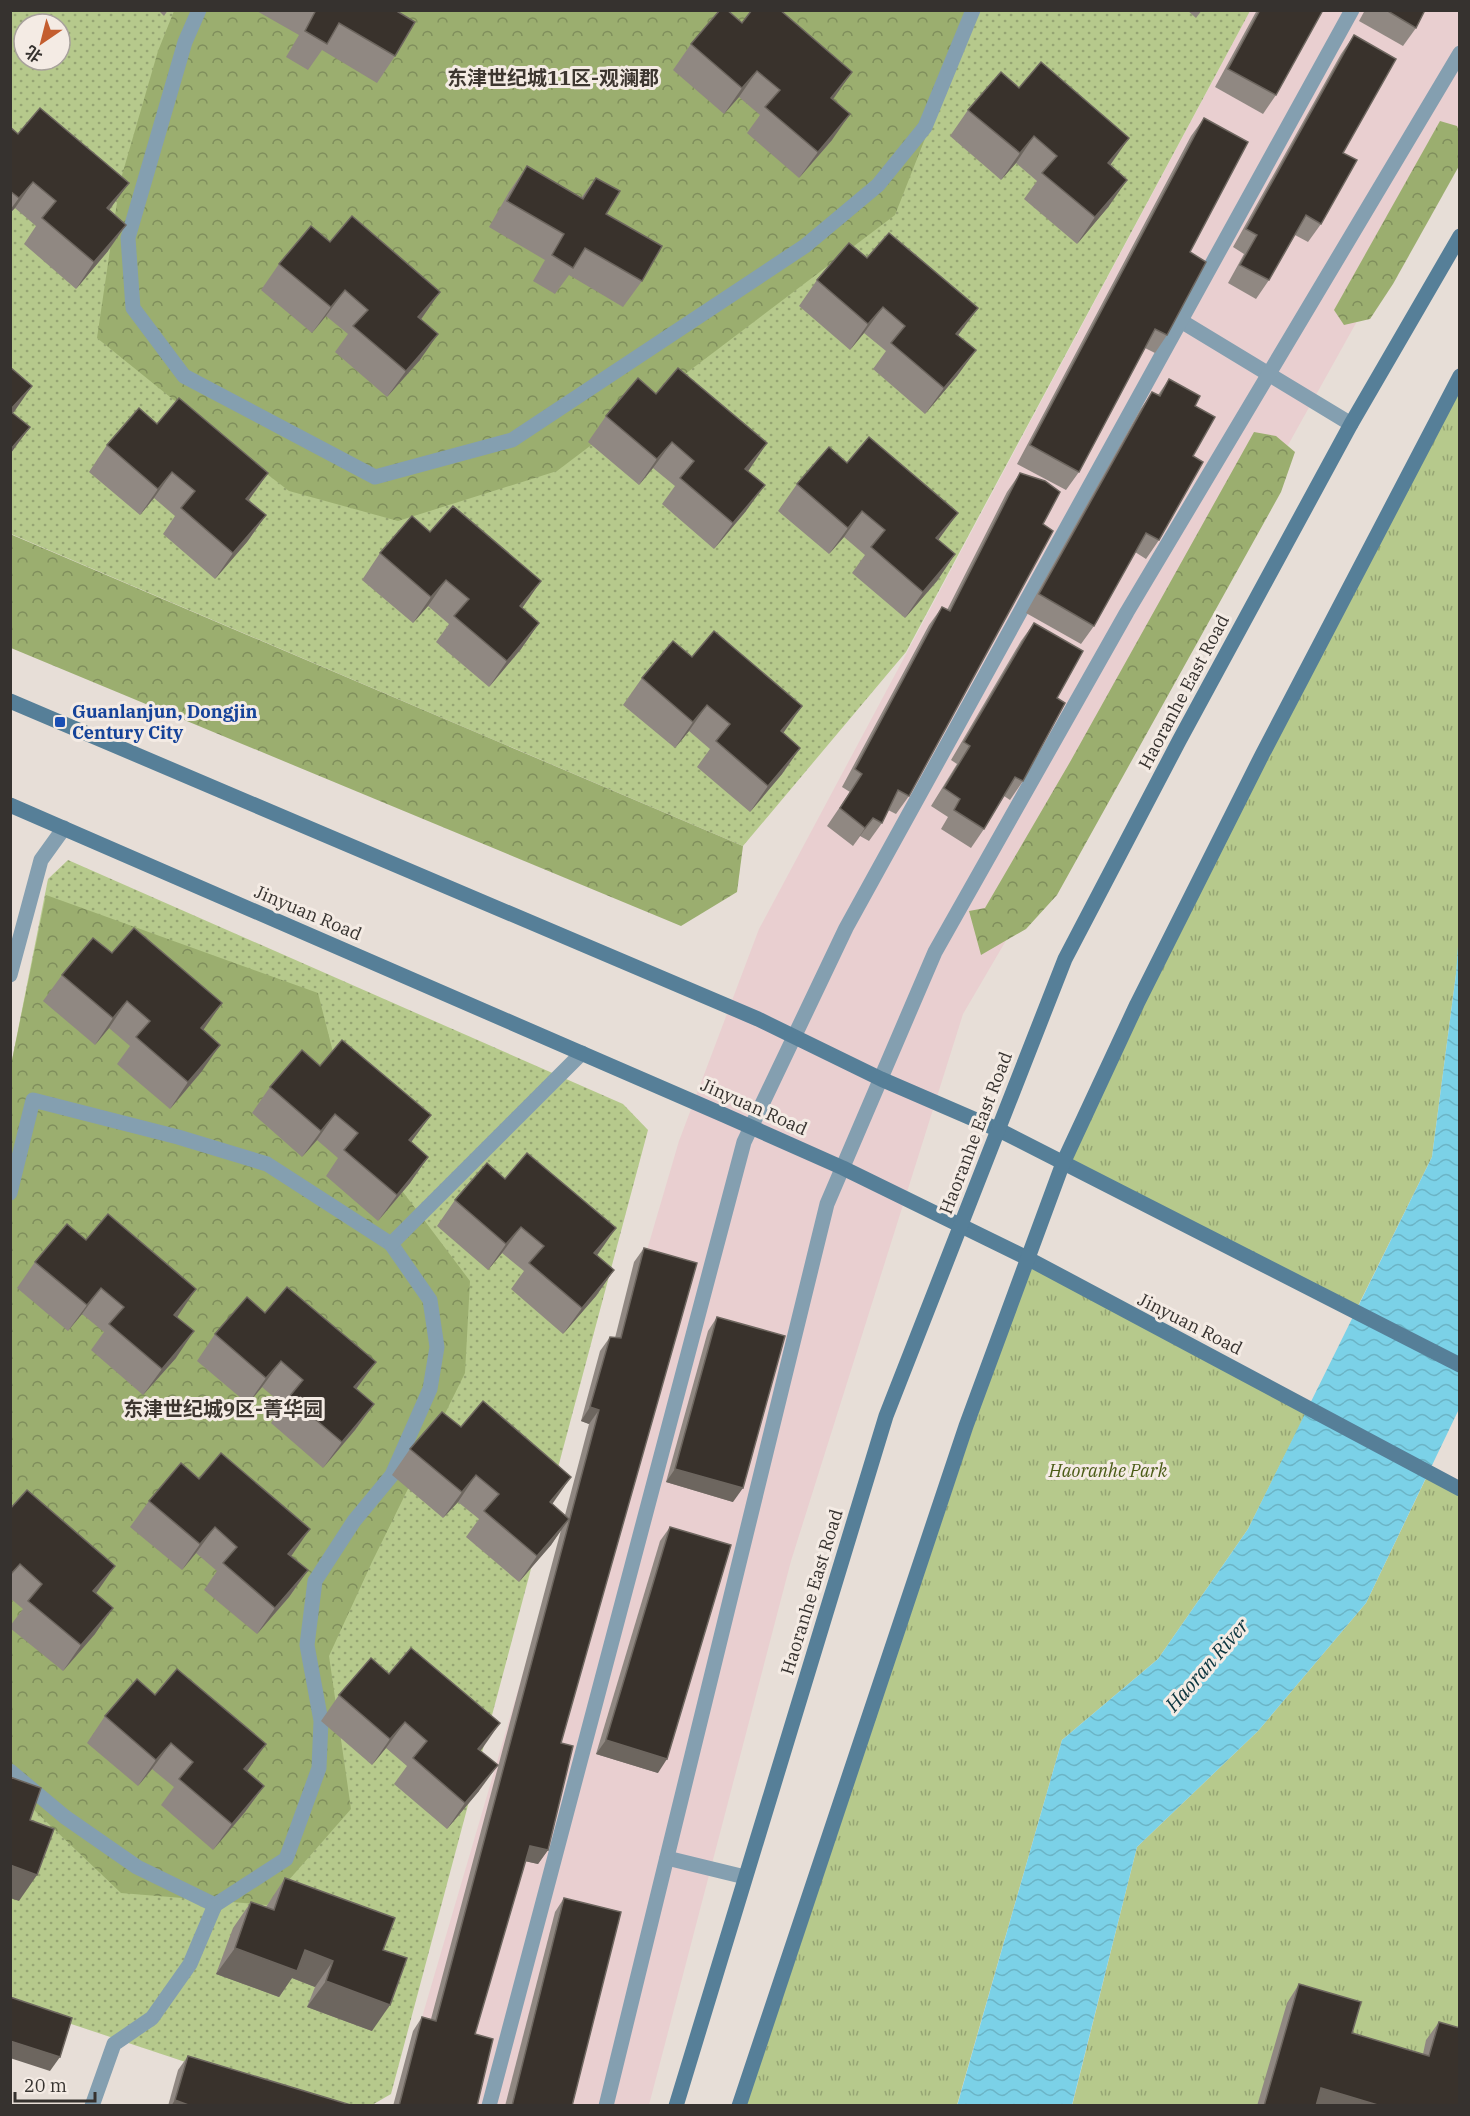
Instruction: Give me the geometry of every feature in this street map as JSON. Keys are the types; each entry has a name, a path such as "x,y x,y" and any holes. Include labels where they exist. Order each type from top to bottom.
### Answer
{"main road":[{"name":"Haoranhe East Road","path":"676,2106 886,1416 1065,959 1179,741 1351,424 1460,236"},
{"path":"739,2106 966,1426 1063,1162 1137,1004 1256,765 1460,376"},
{"path":"10,701 758,1019 881,1079 999,1130 1460,1365"},
{"name":"Jinyuan Road","path":"10,805 843,1168 1027,1258 1460,1489"}],"street":[{"path":"199,10 185,42 129,238 133,308 184,376 375,477 512,440 629,365 805,246 878,185 925,127 973,10"},
{"path":"489,2106 744,1142 846,928 1353,10"},
{"path":"606,2106 827,1204 935,952 1127,612 1460,53"},
{"path":"1181,321 1351,424"},
{"path":"10,975 41,860 64,828"},
{"path":"390,1244 582,1053"},
{"path":"10,1192 33,1100 178,1137 267,1164 390,1244 430,1300 436,1347 430,1389 392,1475 354,1521 315,1581 307,1645 321,1721 319,1768 286,1859 215,1905 190,1964 152,2018 114,2044 92,2106"},
{"path":"10,1771 65,1817 137,1867 215,1905"},
{"path":"667,1858 746,1877"}],"shaded area":[{"path":"1250,11 1459,11 1459,142 1135,720 963,1014 791,1561 649,2105 396,2106 679,1141 759,929"}],"green space":[{"path":"11,11 1250,11 906,652 743,846 11,534"},
{"path":"174,11 975,11 895,215 557,471 398,521 289,491 97,338 120,182 158,51"},
{"path":"1440,121 1457,126 1459,166 1393,284 1370,319 1344,325 1334,310"},
{"path":"1459,376 1460,932 1456,974 1432,1157 1355,1312 1063,1163"},
{"path":"1254,432 1276,436 1295,452 1281,492 1057,895 1026,929 981,955 969,911 985,908 1070,762"},
{"path":"10,534 743,846 737,892 681,926 11,648"},
{"path":"68,860 623,1104 648,1130 391,2094 372,2105 315,2105 11,2004 10,1070 48,879"},
{"path":"46,895 318,993 351,1123 470,1281 465,1373 372,1562 329,1656 351,1809 267,1905 121,1893 11,1788 10,1070"},
{"name":"Haoranhe Park","path":"1027,1258 1309,1407 1248,1529 1158,1659 1062,1740 957,2105 739,2106"},
{"path":"1429,1472 1459,1489 1459,2105 1072,2106 1137,1847 1258,1731 1366,1603"}],"water":[{"name":"Haoran River","path":"1459,932 1459,1409 1366,1603 1258,1731 1137,1847 1072,2105 957,2106 1062,1740 1158,1659 1248,1529 1432,1157 1456,974"}],"building":[{"path":"316,10 395,10 415,22 395,56 339,23 327,44 305,31"},
{"path":"720,10 727,10 742,23 752,10 780,10 852,72 831,98 850,114 818,152 765,107 780,90 757,71 742,88 691,44"},
{"path":"1260,10 1323,10 1276,95 1228,69"},
{"path":"1386,10 1425,10 1416,28"},
{"path":"1354,35 1396,59 1343,153 1357,160 1321,224 1306,215 1269,280 1240,265 1257,235 1246,229"},
{"path":"1041,62 1129,138 1108,163 1127,180 1095,217 1042,173 1057,156 1034,136 1020,153 968,110 1001,72 1019,88"},
{"path":"40,108 129,183 107,208 126,225 94,262 42,218 56,201 33,182 19,198 10,191 10,127 18,134"},
{"path":"1204,118 1248,142 1190,252 1206,262 1167,335 1155,329 1079,472 1030,445"},
{"path":"527,166 583,199 596,178 620,191 606,214 662,246 642,281 585,248 573,268 552,255 564,234 507,201"},
{"path":"352,216 440,292 418,317 438,334 406,371 353,326 368,310 345,290 331,307 279,264 311,226 330,242"},
{"path":"889,233 978,308 956,334 976,350 944,388 891,343 905,326 883,307 868,324 817,280 849,243 867,258"},
{"path":"10,367 32,386 10,410"},
{"path":"678,368 767,443 745,469 765,485 733,523 680,478 694,461 672,442 657,459 606,416 638,378 656,394"},
{"path":"1169,379 1200,396 1195,406 1215,417 1193,456 1203,462 1159,540 1146,533 1094,626 1039,594 1152,392 1160,396"},
{"path":"179,398 268,473 246,499 266,515 233,553 181,508 195,491 172,472 158,489 107,445 139,408 157,424"},
{"path":"10,411 30,427 10,450"},
{"path":"869,437 958,513 936,538 955,554 923,592 871,547 885,530 862,511 848,528 797,484 829,447 847,463"},
{"path":"1020,473 1045,481 1060,492 1043,524 1053,531 909,796 898,790 882,823 873,818 865,828 840,808 862,774 855,769 942,607 950,611"},
{"path":"453,506 541,581 520,606 539,623 507,661 454,616 469,599 446,580 431,597 380,553 412,516 430,532"},
{"path":"1034,623 1083,651 1057,698 1065,703 1023,781 1015,777 984,829 954,810 960,799 944,788 970,746 964,742"},
{"path":"714,631 802,706 781,731 800,748 768,786 716,741 730,724 707,705 693,722 642,678 673,641 692,657"},
{"path":"134,928 222,1003 201,1028 220,1045 188,1082 136,1037 150,1021 127,1001 113,1018 62,975 93,938 112,953"},
{"path":"342,1040 431,1115 409,1140 428,1157 397,1195 344,1150 358,1133 335,1114 321,1131 270,1087 302,1050 320,1066"},
{"path":"527,1153 616,1228 594,1253 614,1270 582,1308 529,1263 544,1246 521,1227 506,1244 455,1200 487,1163 505,1179"},
{"path":"108,1214 196,1289 174,1315 194,1331 162,1369 109,1324 124,1307 101,1288 87,1305 35,1262 67,1224 86,1240"},
{"path":"644,1248 697,1263 561,1743 573,1746 548,1850 530,1846 475,2034 493,2039 477,2106 399,2106 422,2017 436,2021 599,1410 590,1407 610,1337 621,1338"},
{"path":"287,1287 376,1362 354,1387 374,1404 342,1442 289,1397 303,1380 281,1361 266,1378 215,1334 247,1297 265,1313"},
{"path":"717,1317 785,1336 743,1488 675,1469"},
{"path":"483,1401 571,1477 550,1502 569,1519 537,1556 484,1511 499,1494 476,1475 462,1492 410,1449 442,1412 461,1427"},
{"path":"221,1453 310,1529 288,1554 308,1570 275,1608 223,1563 237,1547 215,1527 200,1544 149,1501 181,1463 199,1479"},
{"path":"27,1490 115,1566 93,1591 113,1608 81,1645 28,1601 42,1584 20,1564 10,1575 10,1509"},
{"path":"670,1527 731,1545 667,1759 606,1740"},
{"path":"411,1648 500,1723 478,1749 498,1765 465,1803 413,1758 427,1741 405,1722 390,1739 339,1695 371,1658 389,1674"},
{"path":"177,1669 266,1744 244,1769 264,1786 232,1824 179,1779 193,1762 171,1743 156,1760 105,1716 137,1679 155,1695"},
{"path":"10,1777 41,1788 30,1820 54,1829 37,1875 10,1865"},
{"path":"285,1878 395,1918 383,1950 407,1958 390,2005 326,1981 333,1961 305,1950 297,1971 235,1948 251,1902 274,1910"},
{"path":"564,1898 621,1912 572,2106 512,2106"},
{"path":"1299,1984 1361,2002 1352,2033 1429,2056 1439,2022 1460,2028 1460,2106 1381,2106 1321,2088 1316,2106 1264,2106"},
{"path":"10,1997 72,2018 60,2057 10,2041"},
{"path":"188,2056 354,2106 191,2106 175,2100"}],"place":[{"name":"Guanlanjun, Dongjin Century City","path":"60,722"}],"district":[{"name":"东津世纪城11区-观澜郡","path":"553,78"},
{"name":"东津世纪城9区-菁华园","path":"223,1409"}]}
